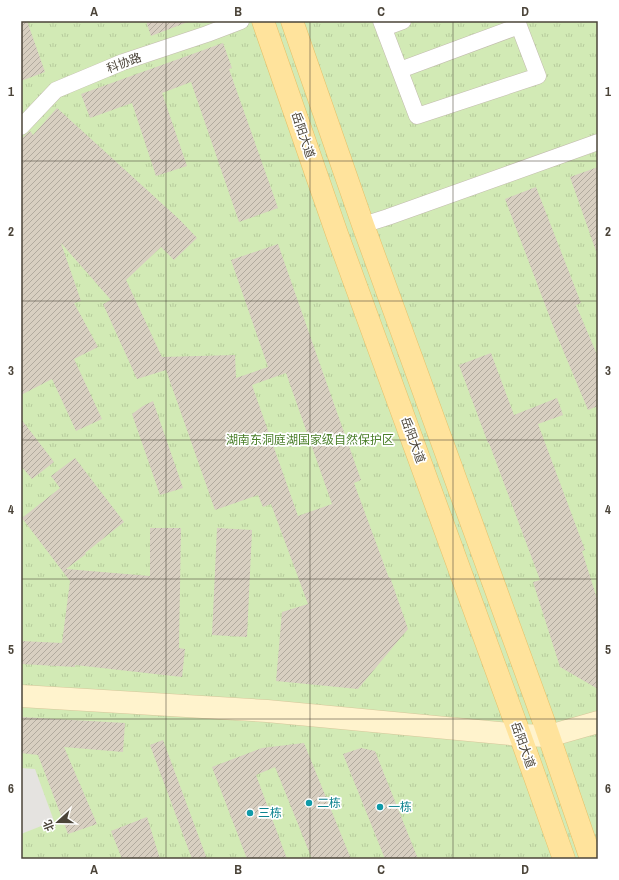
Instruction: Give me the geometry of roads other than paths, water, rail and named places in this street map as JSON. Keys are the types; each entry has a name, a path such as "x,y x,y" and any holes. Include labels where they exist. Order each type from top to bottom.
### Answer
{"main road":[{"name":"岳阳大道","path":"263,21 338,234 564,859"},
{"path":"292,21 363,225 546,729 591,859"}],"street":[{"name":"科协路","path":"21,127 56,90 123,62 241,21"},
{"path":"400,70 518,24 538,76 417,116 383,25 403,21"},
{"path":"363,225 598,142"},
{"path":"21,696 268,711 520,735 546,729 598,722"},
{"path":"546,729 598,706"}],"place":[{"name":"二栋","path":"309,803"},
{"name":"一栋","path":"380,807"},
{"name":"三栋","path":"250,813"}],"park label":[{"name":"湖南东洞庭湖国家级自然保护区","path":"310,440"}]}
